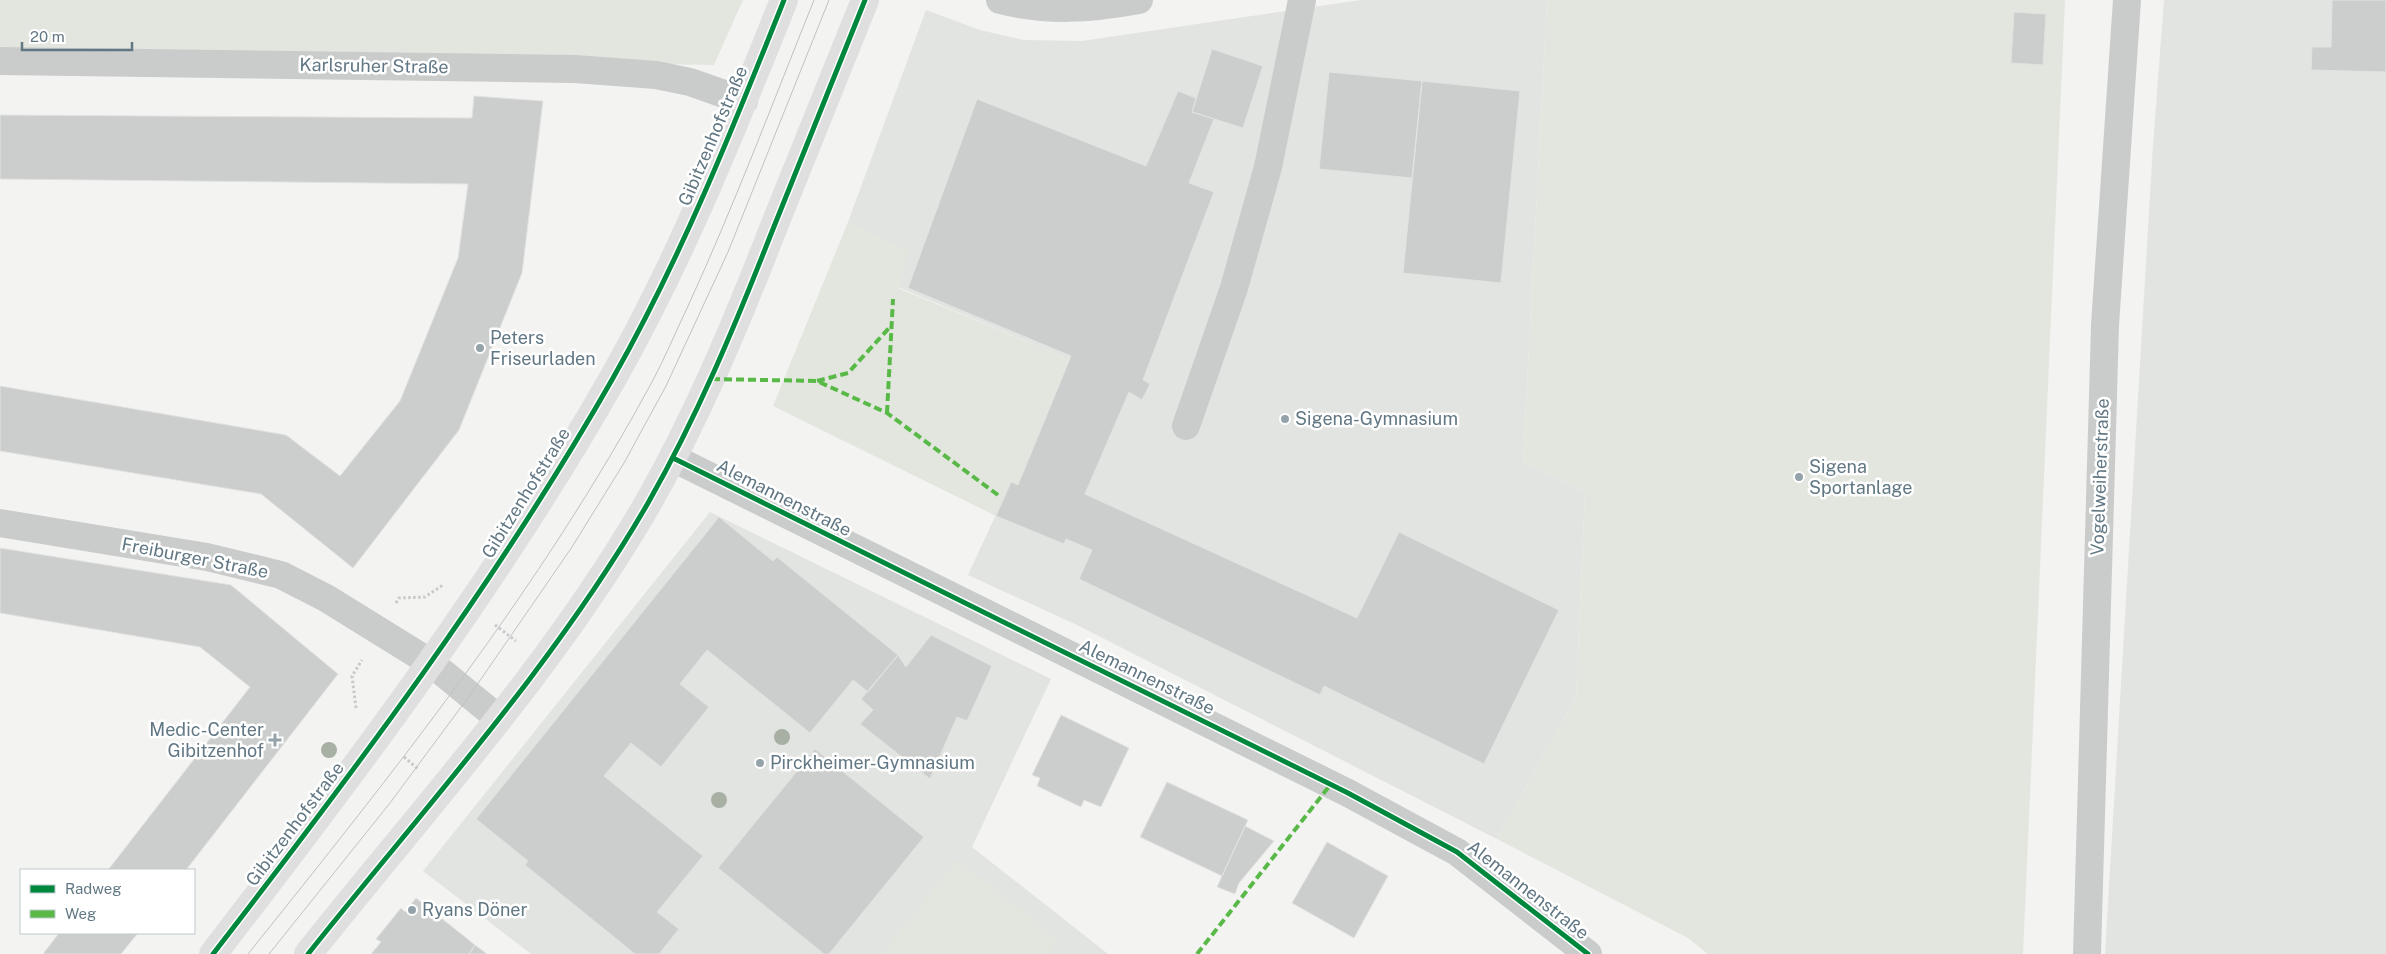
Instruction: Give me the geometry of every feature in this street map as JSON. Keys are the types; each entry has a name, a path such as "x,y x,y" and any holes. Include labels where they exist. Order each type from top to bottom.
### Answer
{"main road":[{"name":"Gibitzenhofstraße","path":"213,954 431,663 554,477 614,377 689,227 744,101 784,0"},
{"path":"308,954 548,654 642,512 673,458 729,339 865,0"}],"street":[{"path":"1000,0 1030,8 1071,9 1139,0"},
{"path":"1186,426 1234,288 1268,167 1302,0"},
{"name":"Vogelweiherstraße","path":"2087,954 2105,325 2127,0"},
{"name":"Karlsruher Straße","path":"0,61 575,68 656,75 690,82 744,101"},
{"name":"Alemannenstraße","path":"673,458 1348,792 1457,852 1588,954"},
{"name":"Freiburger Straße","path":"0,523 207,557 281,575 326,598 431,663 498,718"}],"shaded area":[{"path":"0,0 743,0 714,65 0,53"},
{"name":"Sigena-Gymnasium","path":"1361,0 1547,0 1523,462 1585,492 1576,697 1497,839 1077,625 968,575 1011,482 1018,485 1069,359 898,287 848,222 926,10 980,30 1023,40 1082,41"},
{"name":"Sigena Sportanlage","path":"1547,0 2065,0 2023,954 1708,954 1688,938 1497,839 1576,697 1585,492 1523,462"},
{"path":"2164,0 2386,0 2386,954 2105,954 2153,145"},
{"path":"848,222 909,251 898,288 1069,359 1018,485 1011,482 996,516 773,406"},
{"name":"Pirckheimer-Gymnasium","path":"710,512 1051,679 972,847 1108,954 531,954 423,871"},
{"path":"957,859 1058,939 1047,954 882,954"}],"building":[{"path":"2332,0 2386,0 2386,72 2311,70 2312,47 2331,47"},
{"path":"2014,12 2046,14 2043,65 2011,63"},
{"path":"1212,49 1263,66 1243,128 1192,112"},
{"path":"1329,72 1422,81 1412,178 1319,169"},
{"path":"1422,81 1520,91 1501,283 1403,273"},
{"path":"1178,91 1196,98 1192,112 1214,119 1189,183 1214,192 1143,380 1150,384 1142,400 1129,392 1085,494 1357,618 1399,532 1559,610 1484,764 1324,686 1320,695 1079,579 1092,550 1066,539 1064,544 996,516 1011,482 1018,485 1071,356 908,288 977,99 1146,166"},
{"path":"474,96 543,101 522,273 459,430 353,568 261,494 0,451 0,386 286,435 340,476 400,401 458,258 468,184 0,179 0,115 472,118"},
{"path":"719,517 773,561 777,557 898,655 868,692 853,680 810,733 707,650 680,684 709,707 661,767 631,743 604,776 703,856 657,912 679,929 659,954 635,954 525,865 528,861 476,819"},
{"path":"0,548 231,585 338,674 187,869 109,869 250,687 200,647 0,613"},
{"path":"931,635 992,666 967,721 957,717 930,779 860,724 873,710 861,699 898,655 906,667"},
{"path":"1061,715 1129,748 1101,807 1084,800 1081,807 1037,786 1040,778 1032,775"},
{"path":"815,749 924,837 829,954 824,954 718,868"},
{"path":"1167,782 1248,820 1222,876 1140,837"},
{"path":"1245,826 1274,841 1239,883 1235,894 1217,887"},
{"path":"1327,842 1388,876 1354,938 1292,903"},
{"path":"416,898 475,945 469,954 371,954 381,942 376,939 401,908 405,912"},
{"path":"58,934 137,934 121,954 43,954"},
{"path":"475,945 487,954 469,954"}],"tram line":[{"path":"248,954 357,817 463,677 563,533 609,458 657,373 705,268 753,154 814,0"},
{"path":"269,954 390,803 470,695 572,547 624,463 666,386 728,252 829,0"}],"marked path":[{"path":"887,413 893,299"},
{"path":"817,381 848,373 890,327"},
{"path":"712,379 817,381 887,413 998,495"},
{"path":"1197,954 1331,784"}],"cycle path":[{"path":"213,954 320,815 423,673 522,528 568,454 638,333 684,239 784,0"},
{"path":"308,954 530,679 572,622 648,503 683,438 729,337 865,0"},
{"path":"673,458 1348,793 1457,852 1588,954"}],"place":[{"name":"Peters Friseurladen","path":"480,348"},
{"name":"Sigena-Gymnasium","path":"1285,419"},
{"name":"Sigena Sportanlage","path":"1799,477"},
{"name":"Medic-Center Gibitzenhof","path":"275,740"},
{"name":"Pirckheimer-Gymnasium","path":"760,763"},
{"name":"Ryans Döner","path":"412,910"}]}
